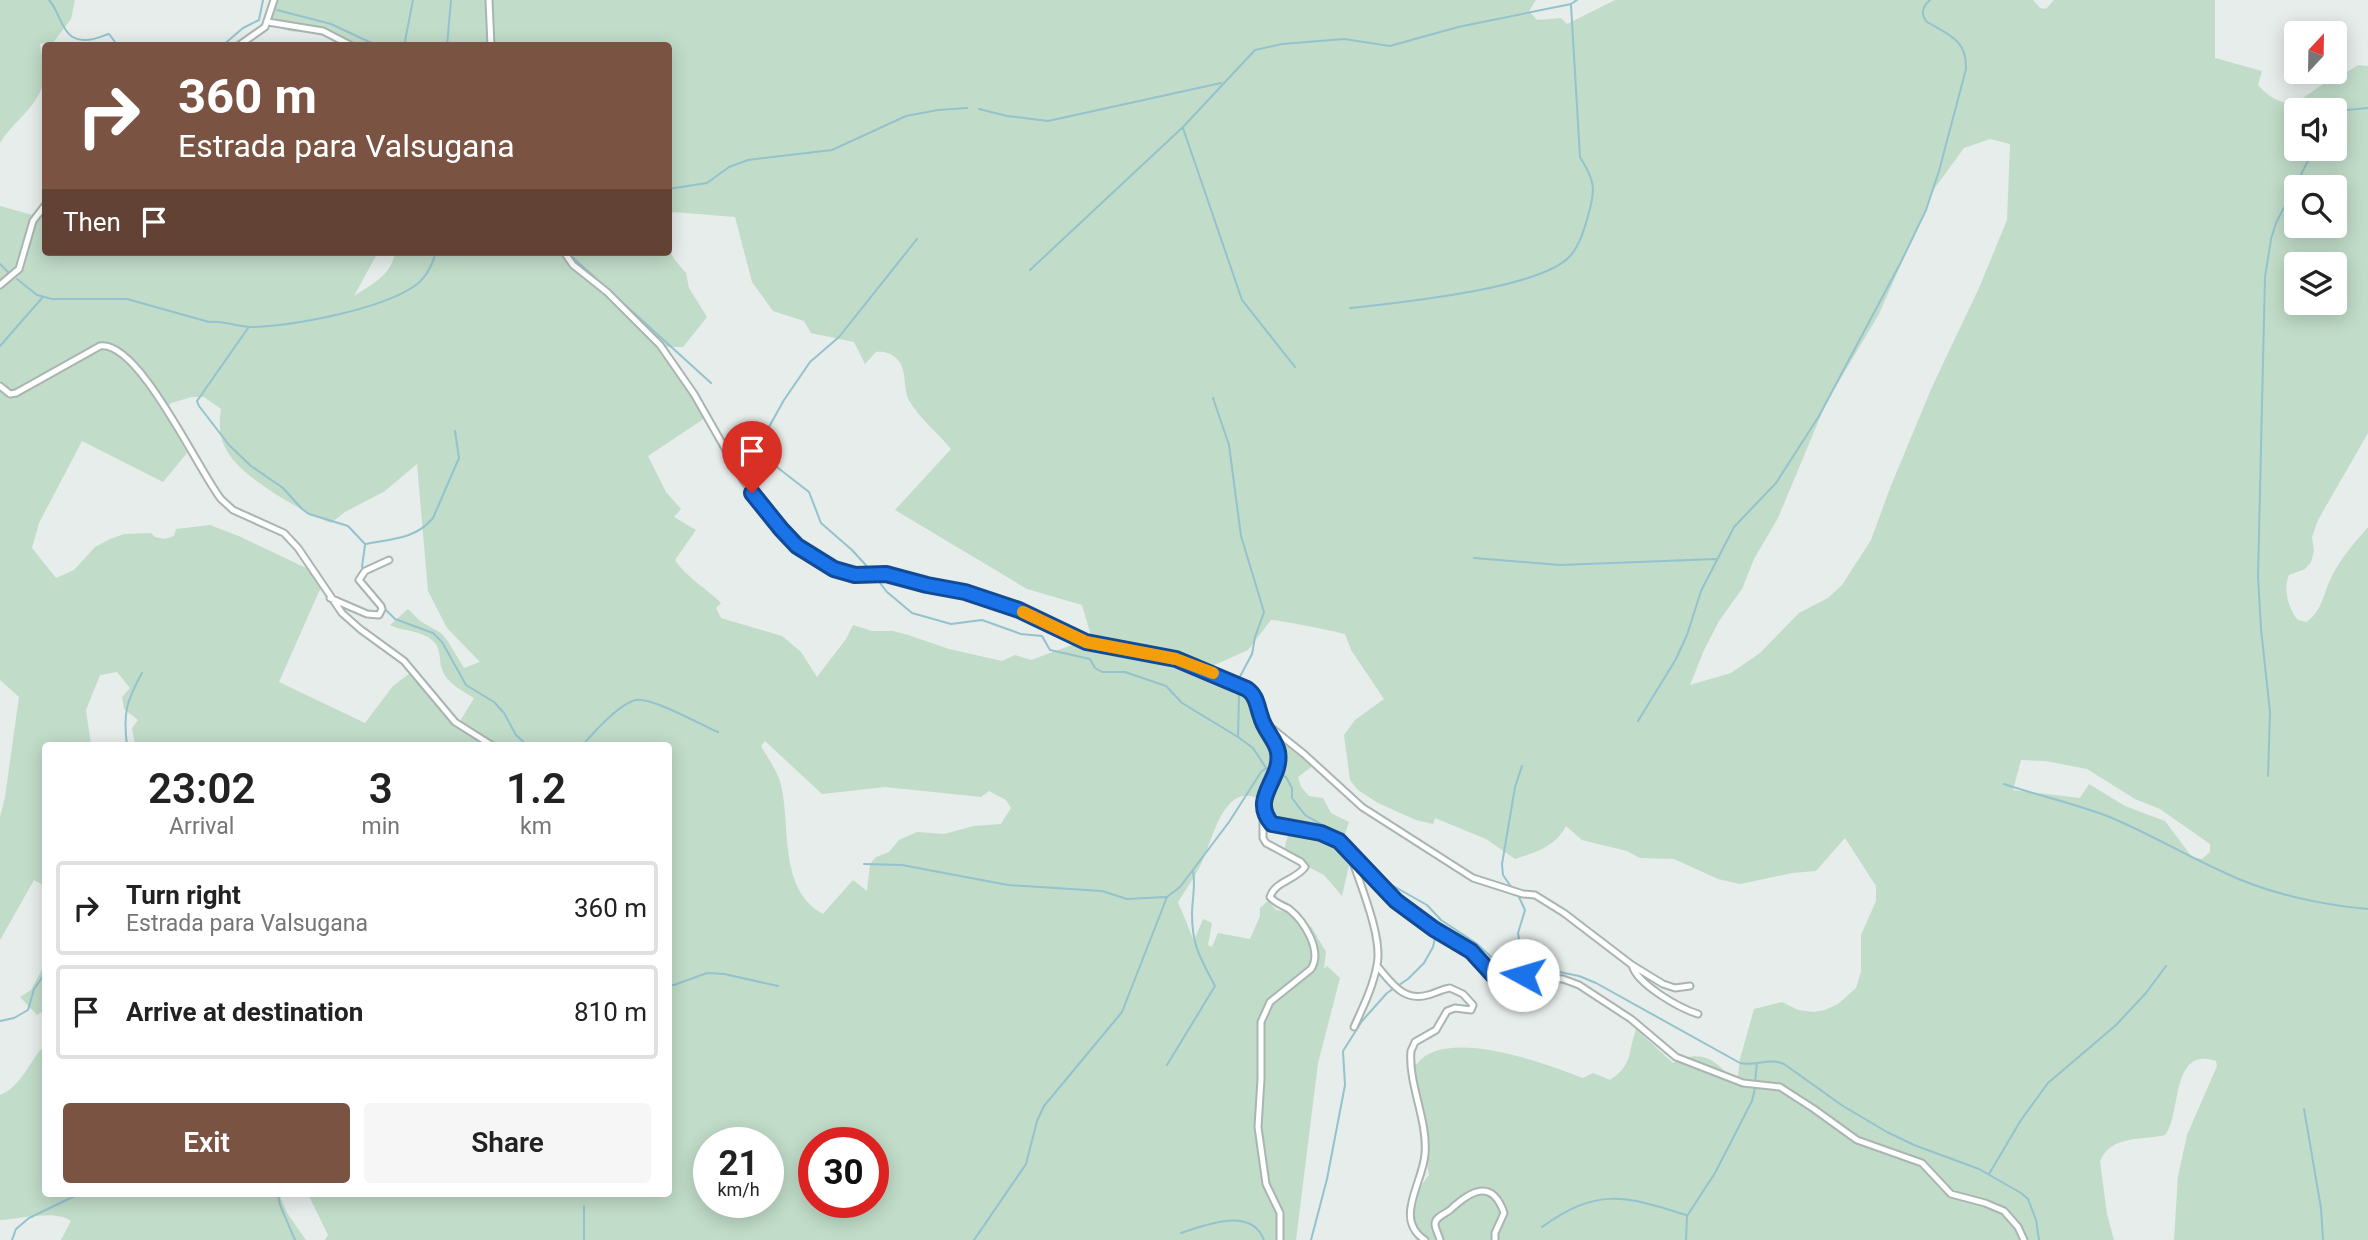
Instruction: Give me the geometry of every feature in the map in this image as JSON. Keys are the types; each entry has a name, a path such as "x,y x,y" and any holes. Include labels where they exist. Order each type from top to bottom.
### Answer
{"street":[{"path":"244,42 263,29 268,22 274,0"},
{"path":"489,0 491,42"},
{"path":"268,22 323,31 344,42"},
{"path":"0,285 19,269 33,221 42,209"},
{"path":"567,256 573,265 612,297 660,345 694,394 732,464 749,489 797,546 816,559 845,573 864,576 886,574 965,592 1019,610 1086,642 1137,650 1199,667 1252,693 1261,720 1277,747 1278,758 1265,793 1264,841 1305,867 1302,872 1276,887 1270,897 1298,919 1315,952 1311,969 1270,1002 1261,1022 1258,1127 1266,1184 1280,1213 1280,1238"},
{"path":"0,386 10,394 16,393 100,346 113,347 130,361 156,394 221,499 233,510 284,533 298,548 330,598 352,622 404,661 455,722 488,742"},
{"path":"330,598 367,614 379,615 381,606 359,580 365,571 390,560"},
{"path":"1261,720 1314,762 1353,800 1473,878 1522,894 1535,895 1663,984 1675,988 1690,986"},
{"path":"1263,808 1268,821 1275,826 1328,835 1339,841 1408,911 1471,951 1493,975 1563,979 1578,985 1631,1018 1676,1056 1750,1085 1780,1087 1857,1140 1922,1163 1951,1194 2004,1211 2018,1227 2024,1240"},
{"path":"1351,856 1376,934 1377,966 1354,1027"},
{"path":"1632,965 1635,974 1651,988 1698,1014"},
{"path":"1377,966 1399,991 1406,995 1424,996 1450,988 1463,994 1473,1005 1471,1010 1455,1008 1447,1011 1436,1030 1415,1042 1410,1051 1426,1150 1410,1217 1416,1231 1426,1240"},
{"path":"1440,1240 1435,1226 1436,1219 1464,1196 1480,1191 1493,1195 1504,1213 1495,1233 1495,1240"}],"green space":[{"path":"0,0 75,0 71,19 54,42 40,44 42,88 38,96 0,143"},
{"path":"273,0 1536,0 1529,11 1537,20 1561,18 1567,24 1615,0 2033,0 2040,8 2046,9 2054,0 2215,0 2215,58 2262,71 2258,85 2270,96 2284,102 2284,161 2347,161 2347,98 2303,98 2323,84 2347,84 2347,72 2358,65 2368,66 2368,433 2318,520 2312,537 2314,551 2311,562 2305,569 2289,575 2286,586 2292,610 2298,620 2306,622 2316,613 2340,563 2368,527 2368,1240 2174,1240 2178,1176 2187,1135 2217,1066 2216,1061 2201,1059 2191,1063 2184,1072 2174,1113 2165,1135 2120,1142 2105,1152 2100,1161 2107,1214 2114,1240 1416,1240 1409,1220 1410,1205 1429,1175 1411,1063 1417,1064 1431,1053 1450,1048 1472,1048 1522,1057 1583,1078 1593,1073 1610,1080 1623,1069 1629,1058 1636,1029 1673,1063 1693,1056 1709,1059 1737,1083 1740,1059 1754,1009 1782,1002 1798,1010 1825,1010 1838,1004 1856,988 1861,972 1861,935 1876,901 1876,886 1845,838 1816,871 1740,884 1718,879 1674,859 1640,858 1627,851 1582,840 1566,826 1551,844 1515,859 1486,839 1435,818 1433,824 1416,820 1378,803 1358,790 1350,780 1344,735 1355,720 1384,699 1351,650 1345,634 1271,620 1248,650 1210,667 1213,672 1257,695 1272,726 1307,751 1314,765 1298,777 1301,787 1309,796 1323,798 1331,813 1349,822 1341,846 1350,861 1342,896 1324,875 1283,854 1289,831 1271,825 1260,799 1247,796 1234,800 1223,813 1199,869 1178,902 1194,941 1203,919 1212,923 1208,945 1212,947 1218,933 1250,939 1260,916 1260,908 1268,901 1276,910 1295,913 1312,928 1326,952 1324,969 1327,966 1340,978 1318,1063 1296,1240 325,1240 328,1235 309,1197 672,1197 672,742 134,742 132,728 138,720 124,709 122,697 130,688 117,672 100,675 86,710 91,742 42,742 42,884 34,880 0,940 0,817 19,697 0,680 0,206 40,217 42,214 42,256 376,256 354,296 385,273 394,256 672,255 686,273 689,288 707,317 683,347 663,347 705,418 648,456 666,492 681,509 674,517 696,530 675,560 721,603 716,608 721,618 782,636 801,652 817,677 846,639 853,625 872,631 893,631 949,649 1002,661 1015,655 1031,660 1083,641 1094,646 1082,605 1027,589 895,510 951,449 910,402 903,369 897,359 887,353 876,352 865,364 854,342 811,333 804,321 773,311 752,282 735,217 672,214 672,42 342,42 317,34 289,31 273,23","holes":["1990,139 2010,144 2007,220 1979,288 1932,387 1871,540 1842,585 1828,598 1799,613 1760,653 1731,673 1690,685 1719,621 1742,589 1754,559 1778,518 1826,403 1879,314 1934,189 1964,148","192,397 204,397 221,409 220,428 223,443 243,470 288,502 331,523 345,512 385,491 417,464 428,591 447,628 480,662 464,668 441,633 420,621 408,609 390,625 420,633 435,643 444,674 455,686 474,698 456,728 414,675 409,674 393,686 365,723 279,682 321,587 306,568 241,537 210,525 176,529 174,536 165,539 155,537 151,533 124,534 95,547 74,570 56,578 32,548 39,523 82,441 163,482 187,453 165,409 171,403","765,741 822,794 885,787 981,797 989,791 1006,800 1011,808 1001,824 974,826 944,834 917,832 899,840 889,852 876,857 870,864 867,891 853,880 823,914 809,903 799,889 793,873 781,785 761,746","2021,760 2046,761 2087,769 2135,799 2160,809 2210,844 2210,852 2202,859 2192,857 2165,821 2125,806 2089,784 2080,798 2013,790"]},
{"path":"42,970 42,1012 37,1015 20,997 31,990"},
{"path":"42,1048 42,1197 280,1197 287,1213 306,1240 61,1240 71,1221 64,1217 47,1215 0,1220 0,1095 14,1086"}],"waterway":[{"path":"49,0 63,26 72,36 86,40 109,34 115,42"},
{"path":"227,42 243,28 259,20 263,0"},
{"path":"405,42 413,0"},
{"path":"447,42 451,0"},
{"path":"1030,270 1183,127 1255,50 1282,44 1344,39 1390,46 1458,27 1571,4 1577,0"},
{"path":"1638,721 1676,659 1701,591 1734,527 1776,483 1819,416 1926,210 1966,69 1966,59 1960,45 1927,22 1923,16 1925,5 1930,0"},
{"path":"1350,308 1433,298 1501,285 1555,267 1574,251 1591,207 1593,185 1580,157 1571,5"},
{"path":"277,10 331,24 369,42"},
{"path":"979,109 1048,121 1221,83"},
{"path":"672,188 707,183 729,167 748,160 832,150 906,116 967,108"},
{"path":"2347,110 2368,108"},
{"path":"1183,128 1242,300 1295,367"},
{"path":"2268,776 2270,712 2258,576 2265,277 2276,223 2308,161"},
{"path":"873,573 821,523 809,492 773,464 764,447 765,434 810,362 839,337 917,239"},
{"path":"17,279 37,295 52,299 127,299 209,322 246,327 269,326 335,315 398,295 422,280 434,256"},
{"path":"571,256 711,383"},
{"path":"0,264 9,273"},
{"path":"0,346 42,298"},
{"path":"248,328 197,401 199,406 229,445 251,466 283,488 302,509 309,514 348,526 365,544"},
{"path":"1213,398 1229,445 1241,536 1264,612 1252,654 1236,684 1239,696 1238,736"},
{"path":"366,544 411,534 433,518 459,458 455,431"},
{"path":"362,567 365,545"},
{"path":"1474,558 1560,565 1716,559"},
{"path":"876,578 887,592 912,613 951,624 982,620 1021,634 1042,636 1050,650 1090,659 1095,668 1102,672 1125,672 1166,686 1182,703 1253,748 1266,768 1273,770"},
{"path":"362,579 379,599"},
{"path":"383,607 395,619 433,633 442,642 466,685 494,702 524,742"},
{"path":"127,742 127,708 142,673"},
{"path":"586,742 615,712 636,700 664,707 718,732"},
{"path":"1512,888 1503,875 1502,864 1515,787 1522,766"},
{"path":"974,1240 1026,1164 1037,1121 1044,1106 1122,1012 1167,897 1180,887 1265,769"},
{"path":"1278,773 1286,777 1292,788 1292,798 1305,815 1346,838 1388,883 1427,905 1441,920 1476,943 1499,964 1540,968 1579,976 1740,1063 1772,1061 1784,1064 1843,1106 1887,1132 1979,1169 2021,1193 2028,1199 2036,1220 2039,1240"},
{"path":"2004,784 2112,818 2257,886 2313,901 2368,909"},
{"path":"864,864 902,865 1008,885 1102,891 1127,899 1166,897"},
{"path":"1167,1065 1215,986 1198,952 1194,935 1193,871"},
{"path":"1518,895 1525,910 1518,933 1523,966"},
{"path":"1311,1240 1327,1179 1345,1085 1343,1051 1362,1021 1387,993 1408,979 1424,963 1433,947 1436,934"},
{"path":"1989,1174 2021,1120 2048,1083 2116,1025 2146,993 2166,966"},
{"path":"672,985 707,973 778,986"},
{"path":"0,1021 14,1018 28,1010 34,989 42,978"},
{"path":"1755,1082 1757,1063"},
{"path":"1686,1240 1687,1216 1715,1173 1752,1101 1755,1088"},
{"path":"2304,1109 2321,1208 2323,1240"},
{"path":"12,1240 16,1229 29,1218 73,1197"},
{"path":"279,1197 295,1240"},
{"path":"1542,1227 1579,1206 1611,1199 1645,1203 1686,1215"},
{"path":"584,1206 584,1240"},
{"path":"1181,1233 1215,1223 1239,1221 1249,1223 1258,1230 1264,1240"}],"slow traffic":[{"path":"1023,612 1098,646 1137,650 1176,659 1213,673"}],"route":[{"path":"752,493 797,546 834,569 864,576 886,574 916,583 965,592 1019,610 1086,642 1176,659 1247,689 1254,695 1261,720 1278,751 1278,764 1263,800 1268,821 1281,828 1321,833 1339,841 1396,901 1434,929 1471,951 1493,975 1523,975"}]}
